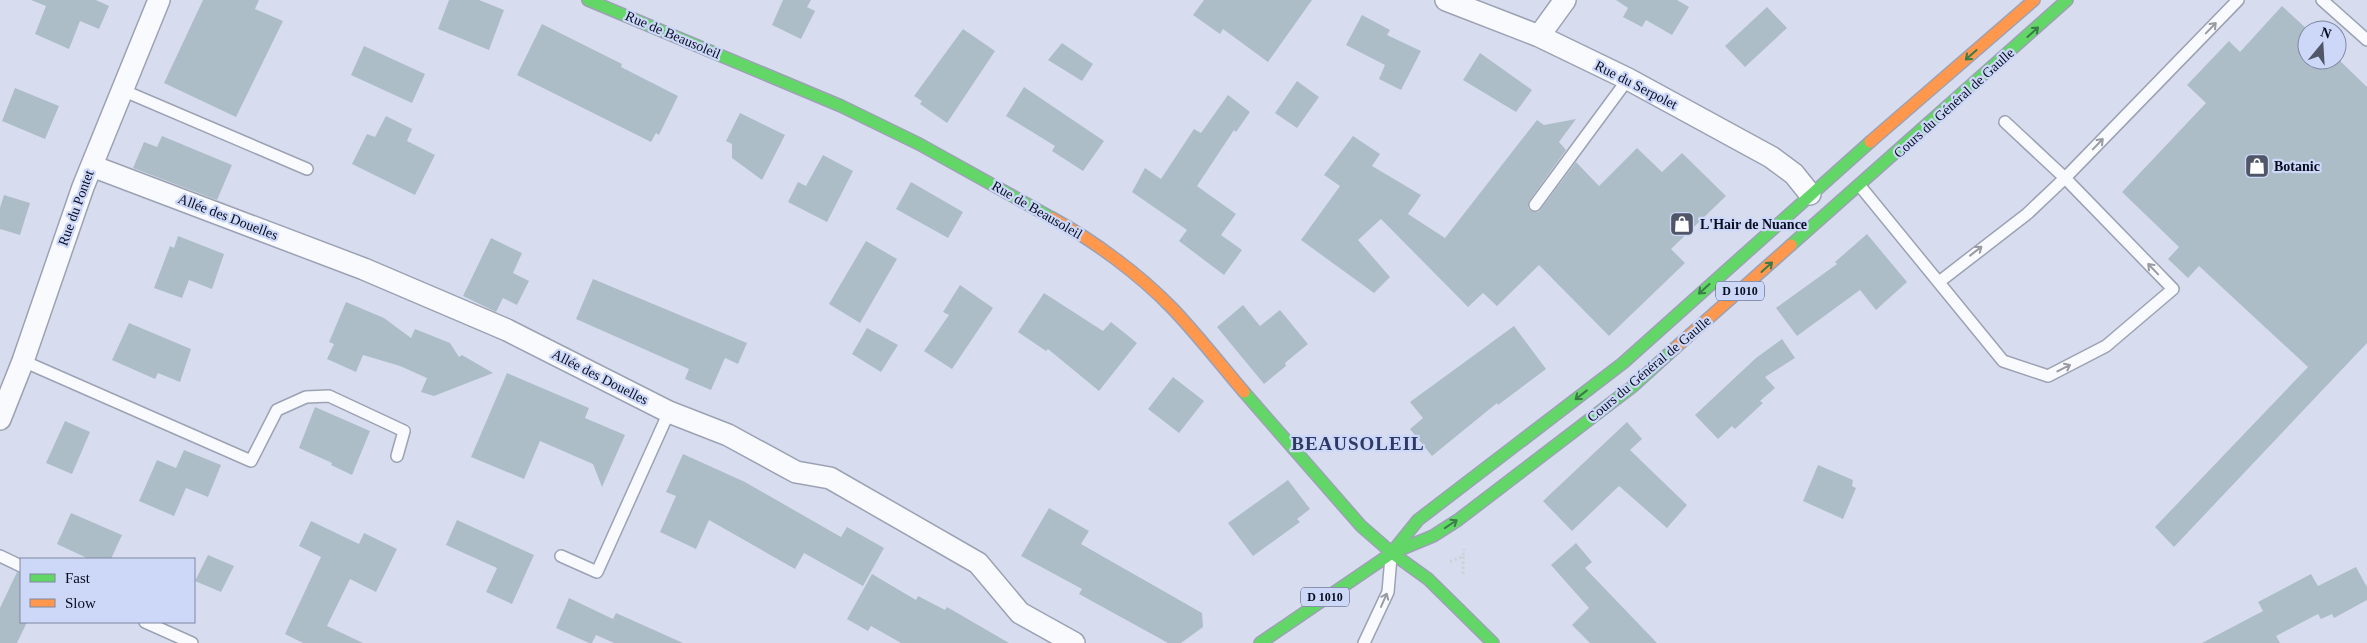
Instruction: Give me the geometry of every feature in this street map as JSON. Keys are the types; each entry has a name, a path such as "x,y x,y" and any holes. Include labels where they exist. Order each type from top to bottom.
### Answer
{"main road":[{"name":"Rue de Beausoleil","path":"588,0 841,106 920,144 1069,226 1131,272 1171,308 1361,526 1392,553 1428,579 1482,638 1493,643"},
{"name":"Cours du Général de Gaulle","path":"1392,553 1418,520 1619,366 1818,199 1843,165 2034,0"},
{"name":"Cours du Général de Gaulle","path":"1260,643 1392,553 1433,536 1458,520 1632,387 2067,0"},
{"path":"1910,123 2012,32 2017,15"},
{"path":"1848,179 1873,156"},
{"path":"1843,165 1848,179 1860,186"},
{"path":"1818,199 1828,214"}],"street":[{"name":"Rue du Pontet","path":"0,419 23,361 92,166 159,0"},
{"name":"Rue du Serpolet","path":"1446,0 1539,36 1628,79 1771,157 1794,174 1818,199"},
{"path":"1539,36 1565,0"},
{"name":"Allée des Douelles","path":"92,166 364,269 489,322 670,412 728,435 796,472 830,478 978,563 1020,613 1074,643"}],"lane":[{"path":"1939,282 2027,214 2065,178 2238,0"},
{"path":"2322,0 2367,40"},
{"path":"1535,205 1628,79"},
{"path":"122,90 307,170"},
{"path":"1860,186 2003,360 2048,376 2106,346 2173,289 2065,178 2005,122"},
{"path":"23,361 251,460 277,410 306,397 329,396 404,431 398,456"},
{"path":"561,556 597,572 670,412"},
{"path":"1364,643 1388,592 1392,553"},
{"path":"0,556 20,566"},
{"path":"147,623 192,643"}],"building":[{"path":"31,0 96,0 109,6 99,29 80,21 69,49 35,34 46,6"},
{"path":"203,0 259,0 255,9 283,21 236,117 164,83"},
{"path":"449,0 479,0 504,10 489,50 438,29"},
{"path":"783,0 811,0 807,7 815,11 801,39 772,25"},
{"path":"1204,0 1312,0 1268,62 1223,29 1220,34 1193,15"},
{"path":"1616,0 1677,0 1689,7 1672,35 1646,20 1642,27 1623,17 1628,8"},
{"name":"Botanic","path":"2282,6 2297,20 2297,70 2347,70 2347,68 2367,87 2367,343 2174,547 2155,527 2308,367 2199,266 2188,278 2168,259 2179,247 2122,192 2206,103 2187,85 2229,41 2240,52"},
{"path":"1767,7 1787,28 1745,67 1725,46"},
{"path":"1362,15 1390,30 1387,35 1421,51 1401,90 1379,79 1385,65 1346,45"},
{"path":"542,24 622,64 621,67 678,96 659,135 656,133 651,142 517,75"},
{"path":"963,29 995,51 947,123 920,104 922,101 914,96"},
{"path":"1062,43 1093,64 1082,81 1048,60"},
{"path":"364,46 425,74 412,103 351,75"},
{"path":"1480,53 1532,90 1516,112 1463,80"},
{"path":"1297,81 1319,97 1297,128 1275,113"},
{"path":"1024,87 1104,141 1083,171 1052,151 1055,146 1006,116"},
{"path":"15,88 59,106 45,139 2,121"},
{"path":"1228,95 1250,112 1236,132 1234,130 1197,186 1236,214 1221,235 1242,250 1224,275 1179,241 1187,230 1132,192 1145,168 1161,179 1194,129 1201,133"},
{"path":"740,113 785,135 762,180 732,158 732,144 726,141"},
{"path":"386,116 412,129 407,141 435,155 415,195 352,164 367,134 375,137"},
{"path":"1576,119 1559,142 1566,150 1529,201 1528,208 1531,211 1538,212 1541,209 1576,162 1599,186 1637,148 1662,172 1682,153 1726,196 1671,249 1685,263 1609,336 1539,265 1497,306 1483,293 1468,307 1381,219 1358,240 1390,277 1374,293 1301,240 1340,186 1324,175 1353,136 1380,154 1372,166 1421,195 1408,214 1445,238 1537,120 1544,125"},
{"path":"162,136 232,165 217,200 133,168 144,142 157,147"},
{"path":"823,155 853,171 827,222 788,202 798,182 806,186"},
{"path":"911,182 963,212 948,238 896,209"},
{"path":"4,195 30,203 20,235 0,229 0,208"},
{"path":"1867,234 1907,282 1876,310 1860,290 1797,336 1776,308 1837,264 1835,262"},
{"path":"178,236 224,254 212,289 189,280 182,298 154,288 170,246 174,248"},
{"path":"491,238 522,253 513,273 529,281 517,305 503,298 496,312 463,296"},
{"path":"866,241 897,259 860,323 829,304"},
{"path":"593,279 747,343 738,364 725,358 711,390 685,379 689,369 576,319"},
{"path":"960,285 993,308 952,369 924,351 949,315 943,312"},
{"path":"1044,293 1103,331 1111,322 1137,343 1099,391 1048,349 1046,351 1018,332"},
{"path":"346,302 384,318 411,338 415,329 450,343 459,357 462,355 493,373 434,396 421,392 427,378 400,366 363,355 356,372 327,359 334,344 329,342"},
{"path":"1243,305 1260,326 1280,310 1308,344 1264,384 1217,327"},
{"path":"129,323 191,349 180,382 158,373 155,379 112,360"},
{"path":"1514,326 1546,369 1498,405 1497,403 1432,456 1410,429 1423,418 1410,402"},
{"path":"867,328 898,345 881,372 852,354"},
{"path":"1782,339 1795,358 1765,377 1775,388 1760,401 1763,403 1735,429 1732,426 1718,439 1695,415 1756,358"},
{"path":"507,373 589,408 585,418 625,435 602,487 593,464 540,441 524,479 471,457"},
{"path":"1173,377 1204,401 1179,433 1148,409"},
{"path":"315,407 370,431 352,475 331,465 332,463 299,448"},
{"path":"65,421 90,432 72,474 46,463"},
{"path":"1627,422 1642,439 1630,450 1687,505 1667,528 1619,486 1572,531 1543,501"},
{"path":"184,450 221,465 208,497 186,488 174,516 139,501 157,460 176,468"},
{"path":"683,454 745,482 841,537 847,527 884,548 863,586 804,553 795,569 709,520 696,549 660,532 676,496 666,492"},
{"path":"1818,465 1853,480 1852,486 1856,488 1843,519 1803,501"},
{"path":"1288,480 1310,509 1297,519 1300,522 1253,556 1228,523"},
{"path":"1049,508 1089,531 1081,544 1202,613 1203,627 1181,643 1168,643 1079,594 1082,589 1021,556"},
{"path":"71,513 122,535 111,558 87,558 57,544"},
{"path":"457,520 534,555 512,604 486,592 497,568 446,545"},
{"path":"311,521 359,544 364,533 397,549 376,592 350,579 327,626 363,643 303,643 285,634 321,557 299,546"},
{"path":"1576,543 1592,562 1585,568 1657,643 1590,643 1572,625 1589,608 1551,565"},
{"path":"208,555 234,566 221,592 195,581"},
{"path":"2356,567 2367,587 2367,600 2334,618 2332,614 2321,619 2318,614 2276,636 2280,643 2202,643 2263,611 2258,602 2311,574 2318,586"},
{"path":"17,572 20,573 20,623 27,623 17,643 0,643 0,608"},
{"path":"872,574 916,600 918,596 945,610 947,607 1009,643 901,643 871,626 868,631 847,619"},
{"path":"569,598 613,619 616,613 683,643 614,643 596,635 592,643 589,643 556,628"}],"traffic: fast":[{"path":"588,0 841,106 919,144 1052,218"},
{"path":"1791,245 2067,0"},
{"path":"1393,551 1418,520 1623,363 1870,142"},
{"path":"1260,643 1392,553 1433,536 1458,520 1632,387 1675,348"},
{"path":"1244,392 1361,526 1392,553 1428,579 1493,643"}],"traffic: slow":[{"path":"1870,142 2034,0"},
{"path":"1052,218 1115,258 1159,295 1190,328 1244,392"},
{"path":"1675,348 1791,245"}],"place":[{"name":"Botanic","path":"2257,166"},
{"name":"L'Hair de Nuance","path":"1682,224"}],"district":[{"name":"BEAUSOLEIL","path":"1358,443"}]}
